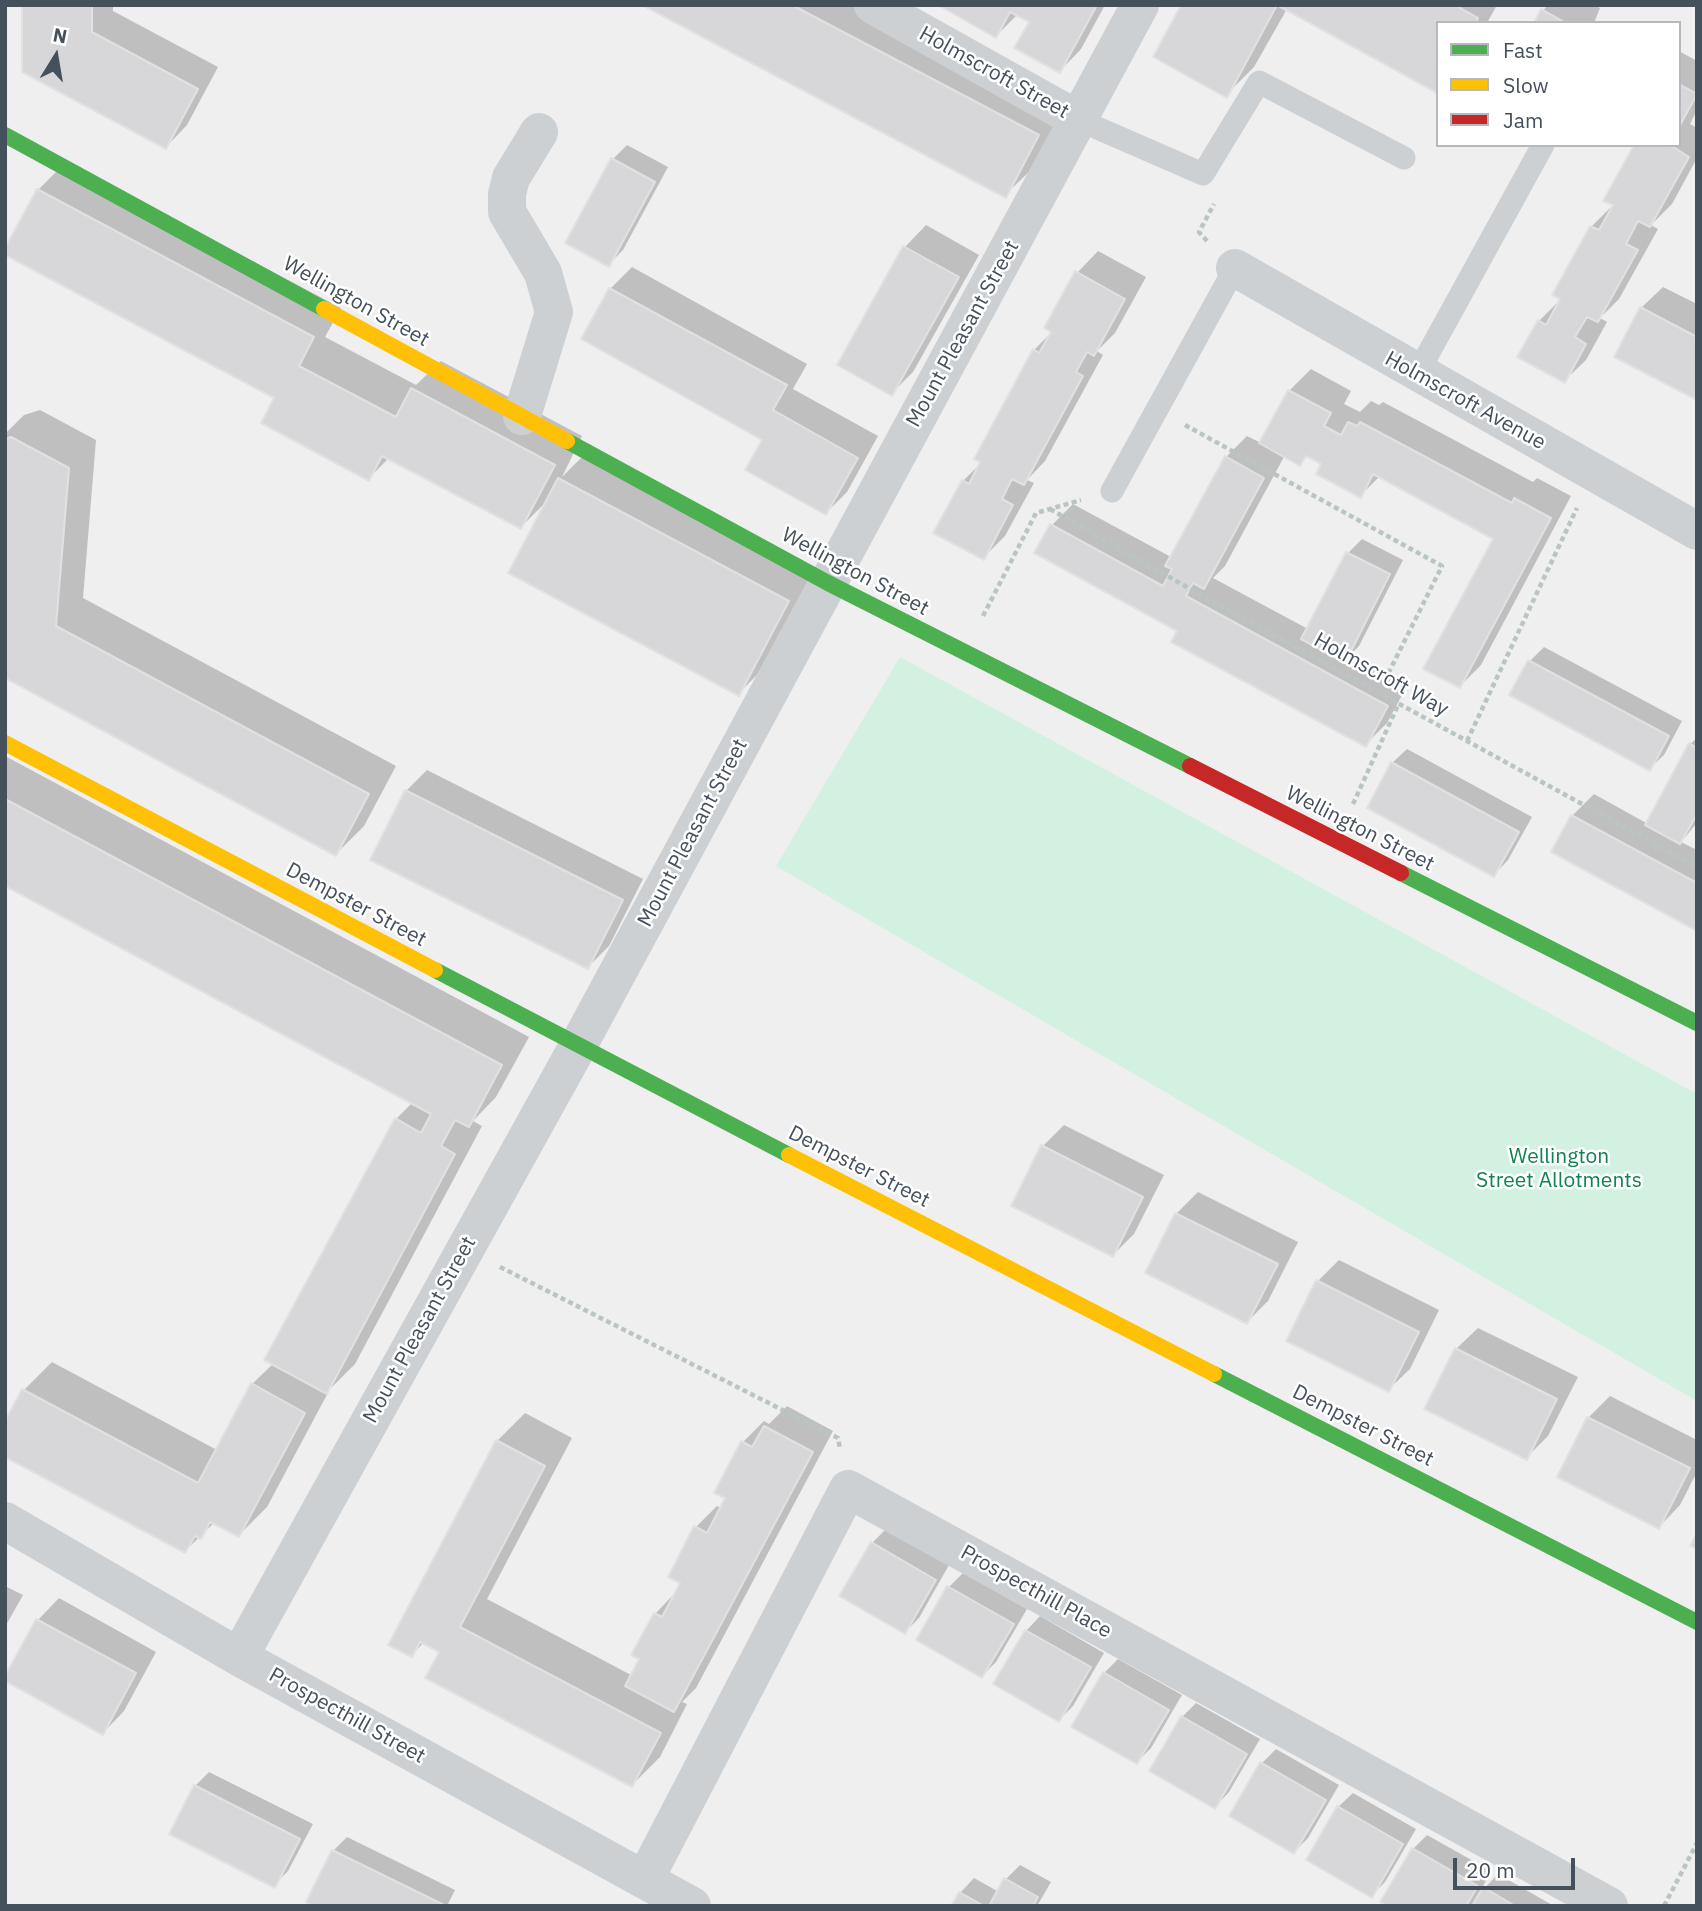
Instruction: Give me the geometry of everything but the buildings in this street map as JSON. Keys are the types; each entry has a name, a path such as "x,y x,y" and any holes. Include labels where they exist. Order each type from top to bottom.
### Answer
{"street":[{"name":"Holmscroft Street","path":"873,5 1079,120"},
{"name":"Mount Pleasant Street","path":"239,1657 578,1046 1140,5"},
{"path":"522,416 554,312 543,274 507,212 507,194 511,178 539,132"},
{"name":"Wellington Street","path":"5,135 828,583 1697,1023"},
{"name":"Holmscroft Avenue","path":"1235,268 1697,531"},
{"name":"Dempster Street","path":"5,743 578,1046 1697,1622"},
{"name":"Prospecthill Place","path":"645,1879 848,1489 1609,1906"},
{"name":"Prospecthill Street","path":"5,1521 239,1657 689,1905"}],"lane":[{"path":"1079,120 1203,174 1259,82 1404,158"},
{"path":"1417,374 1542,147"},
{"path":"1112,491 1235,268"}],"path":[{"path":"1203,174 1218,196 1199,232 1235,268"},
{"path":"1157,410 1442,566 1378,692"},
{"path":"1467,741 1594,473"},
{"path":"965,653 1036,513 1112,491"},
{"name":"Holmscroft Way","path":"1050,509 1206,598 1697,867"},
{"path":"1336,841 1399,703"},
{"path":"465,1249 838,1438"},
{"path":"1664,1906 1697,1843"}],"green space":[{"name":"Wellington Street Allotments","path":"900,657 1697,1094 1697,1401 776,866"}],"traffic: fast":[{"path":"5,135 324,309"},
{"path":"567,441 828,583 1190,766"},
{"path":"1401,873 1697,1023"},
{"path":"435,970 789,1155"},
{"path":"1214,1374 1697,1622"}],"traffic: slow":[{"path":"324,309 567,441"},
{"path":"5,743 435,970"},
{"path":"789,1155 1214,1374"}],"traffic: jam":[{"path":"1190,766 1401,873"}]}
